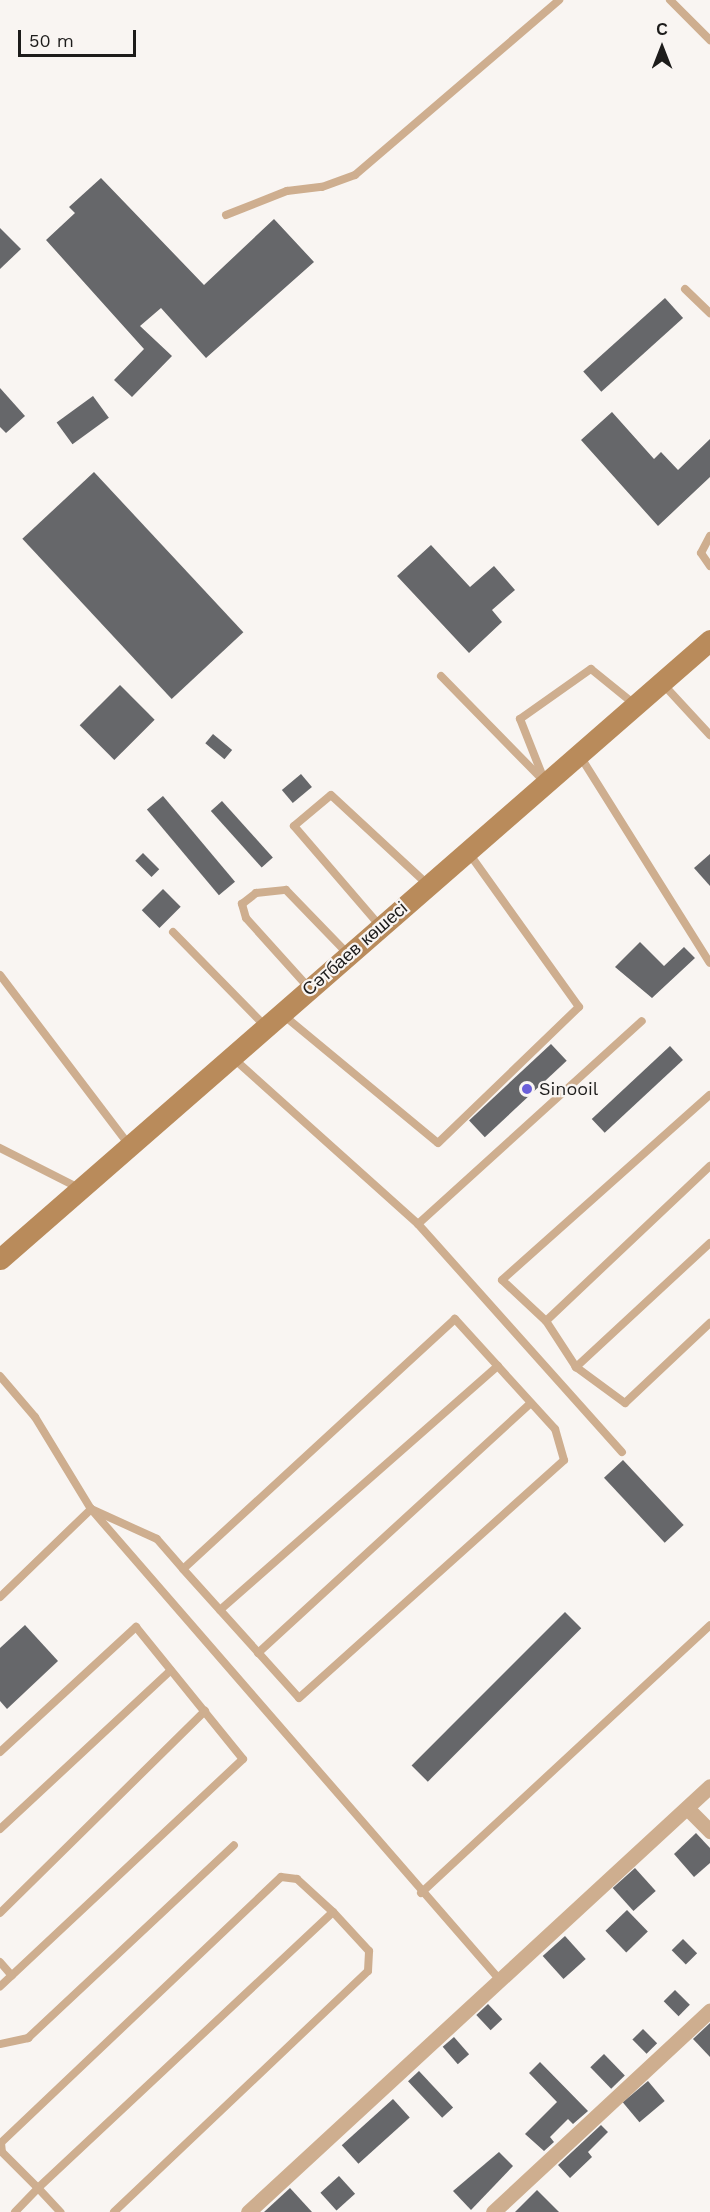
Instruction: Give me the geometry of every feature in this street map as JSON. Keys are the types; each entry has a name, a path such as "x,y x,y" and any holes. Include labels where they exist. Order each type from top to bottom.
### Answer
{"main road":[{"name":"Сәтбаев көшесі","path":"0,1259 710,640"}],"street":[{"path":"248,2212 710,1786"},
{"path":"687,1808 710,1831"},
{"path":"493,2212 710,2010"}],"lane":[{"path":"226,215 287,191 322,188 355,175 559,0"},
{"path":"670,0 710,40"},
{"path":"685,289 710,313"},
{"path":"710,536 701,553 710,566"},
{"path":"546,783 520,719 591,669 635,705"},
{"path":"441,676 546,783"},
{"path":"661,682 710,735"},
{"path":"579,754 710,963"},
{"path":"381,927 294,826 331,795 428,885"},
{"path":"172,932 274,1020 438,1143 579,1007 468,851"},
{"path":"309,989 246,918 242,904 255,893 286,890 349,955"},
{"path":"0,975 130,1146"},
{"path":"418,1224 642,1021"},
{"path":"232,1057 418,1224 622,1452"},
{"path":"710,1095 502,1280 546,1321 576,1367 625,1403 710,1323"},
{"path":"0,1148 80,1189"},
{"path":"546,1321 710,1166"},
{"path":"576,1367 710,1243"},
{"path":"91,1509 157,1539 183,1569 258,1653 299,1698 564,1460 555,1429 454,1319 183,1569"},
{"path":"220,1610 498,1366"},
{"path":"0,1376 35,1417 91,1509 421,1893 499,1979"},
{"path":"258,1653 531,1403"},
{"path":"0,1597 91,1509"},
{"path":"421,1893 710,1625"},
{"path":"0,1752 136,1627 243,1759 0,1986"},
{"path":"0,1829 171,1670"},
{"path":"0,1913 205,1711"},
{"path":"0,2044 28,2038 234,1845"},
{"path":"60,2212 2,2152 1,2143 281,1877 297,1879 333,1912 369,1951 368,1971 114,2212"},
{"path":"15,2212 333,1912"},
{"path":"0,1962 12,1976"}],"building":[{"path":"101,178 204,285 274,219 314,262 206,358 161,308 140,326 172,356 132,397 114,380 144,349 46,240 75,213 69,207"},
{"path":"0,228 21,249 0,269"},
{"path":"665,298 683,318 601,392 583,372"},
{"path":"0,388 25,416 6,433 0,427"},
{"path":"93,396 109,418 72,444 57,422"},
{"path":"612,412 654,459 661,452 678,470 710,439 710,477 658,526 581,440"},
{"path":"94,472 243,632 172,699 22,539"},
{"path":"431,545 470,587 494,566 515,590 492,610 502,622 469,653 397,576"},
{"path":"120,685 155,720 114,760 80,725"},
{"path":"213,734 232,750 224,759 205,743"},
{"path":"301,774 312,787 293,803 282,790"},
{"path":"163,796 235,882 219,895 147,809"},
{"path":"222,801 273,857 262,868 211,811"},
{"path":"143,853 159,869 151,877 135,861"},
{"path":"710,854 710,886 694,868"},
{"path":"163,889 181,907 159,928 142,910"},
{"path":"640,942 664,966 684,947 695,958 652,998 615,967"},
{"path":"551,1044 567,1061 485,1137 469,1120"},
{"path":"670,1046 683,1060 605,1133 592,1119"},
{"path":"623,1460 684,1525 665,1543 604,1478"},
{"path":"565,1612 581,1628 428,1782 412,1765"},
{"path":"25,1625 58,1661 7,1709 0,1701 0,1648"},
{"path":"696,1833 710,1848 710,1863 694,1877 674,1854"},
{"path":"635,1868 656,1891 633,1911 613,1888"},
{"path":"627,1910 648,1932 626,1952 605,1931"},
{"path":"565,1936 586,1959 563,1979 543,1956"},
{"path":"683,1939 697,1953 686,1964 672,1950"},
{"path":"675,1990 690,2005 679,2016 664,2001"},
{"path":"488,2004 502,2019 491,2030 476,2015"},
{"path":"710,2023 710,2057 693,2039"},
{"path":"643,2029 657,2043 647,2054 632,2040"},
{"path":"454,2037 469,2054 458,2064 443,2047"},
{"path":"604,2054 625,2076 611,2089 590,2067"},
{"path":"540,2062 588,2111 573,2124 568,2119 550,2137 554,2142 544,2151 525,2134 557,2102 529,2073"},
{"path":"419,2071 453,2108 442,2118 408,2081"},
{"path":"648,2081 665,2101 639,2122 623,2102"},
{"path":"393,2099 410,2118 358,2164 342,2145"},
{"path":"601,2125 608,2132 588,2152 592,2157 570,2178 558,2165"},
{"path":"499,2152 513,2166 471,2210 453,2191"},
{"path":"339,2176 355,2194 336,2211 320,2193"},
{"path":"290,2188 312,2212 264,2212"},
{"path":"537,2190 559,2212 515,2212"}],"place":[{"name":"Sinooil","path":"527,1089"}]}
